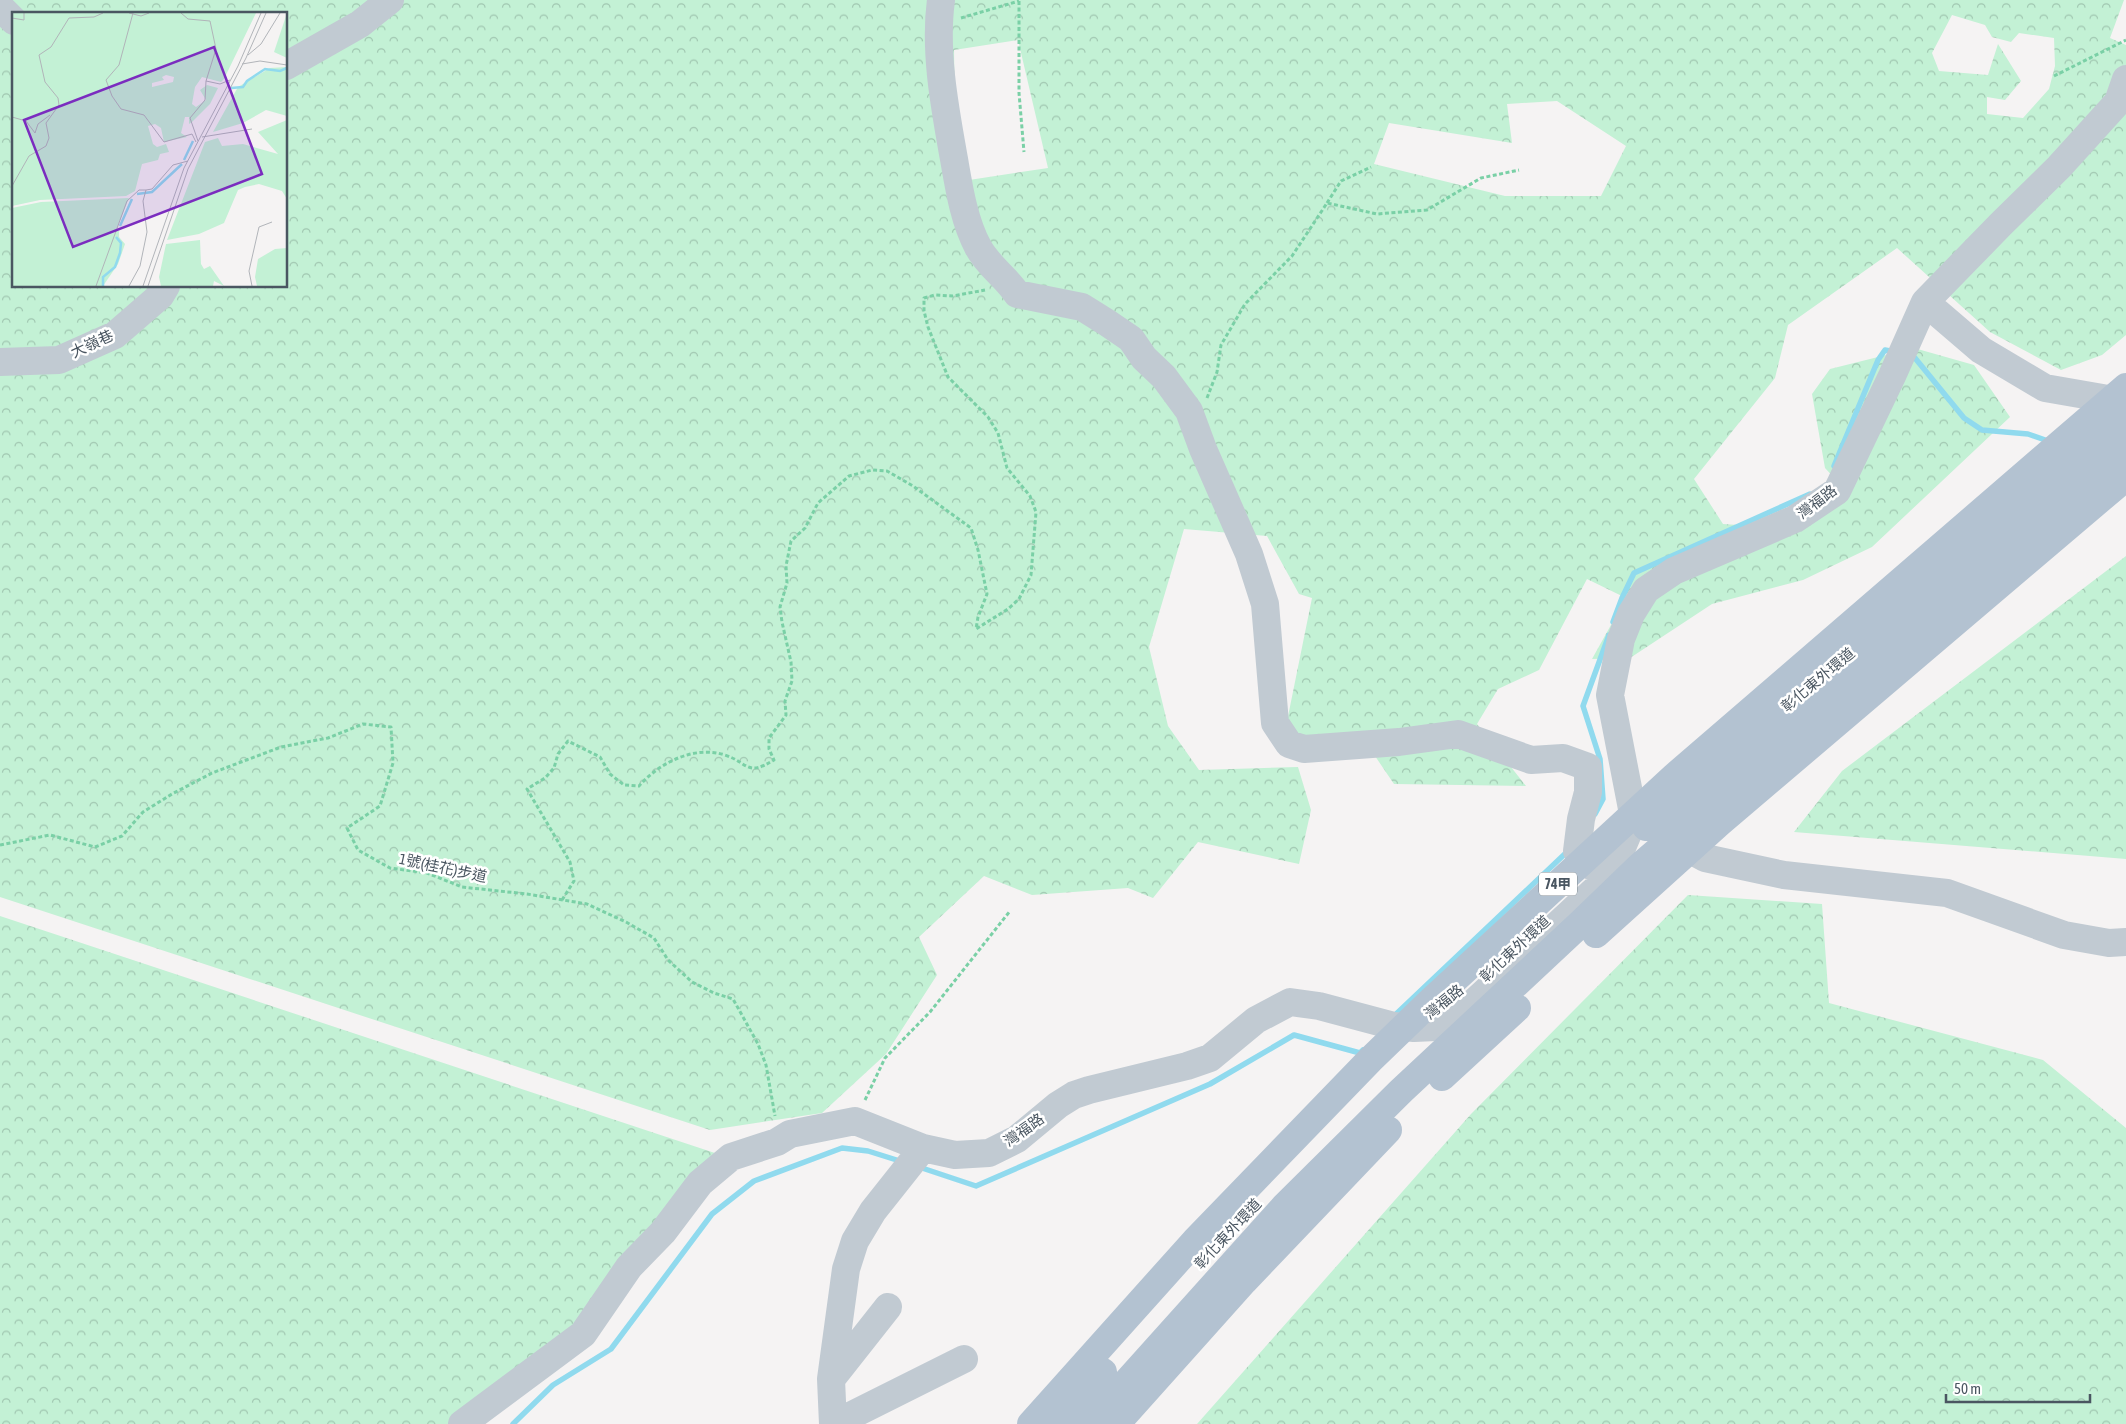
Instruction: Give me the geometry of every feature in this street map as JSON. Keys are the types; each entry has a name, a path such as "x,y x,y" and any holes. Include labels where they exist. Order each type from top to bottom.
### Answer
{"main road":[{"name":"74甲","path":"1031,1424 1208,1228 1370,1060 1430,1002 1675,776 2126,388"},
{"name":"彰化東外環道","path":"1058,1424 1209,1253 1377,1079 1443,1014 1505,960 1627,844 1688,790 2126,417"},
{"name":"彰化東外環道","path":"1089,1424 1284,1207 1460,1034 1640,866 2126,449"},
{"path":"1116,1424 1244,1281 1415,1102 1718,823 2126,476"}],"street":[{"path":"290,62 360,24 390,0"},
{"path":"0,7 12,19"},
{"path":"940,11 944,102 959,188 978,248 992,266 1009,282 1017,294 1082,307 1131,339 1144,358 1164,377 1189,411 1202,449 1249,554 1265,604 1275,723 1289,744 1304,749 1399,742 1458,734 1532,760 1563,758 1588,767 1588,792 1581,819 1578,851 1591,866"},
{"name":"灣福路","path":"855,1121 924,1148 956,1155 989,1152 1017,1139 1058,1105 1074,1095 1188,1066 1210,1058 1256,1020 1290,1002 1319,1006 1366,1019 1414,1028 1436,1027 1470,1006 1610,876 1634,819 1610,695 1621,639 1631,614 1646,590 1674,571 1795,519 1837,490 1925,302 2059,167 2118,102 2126,79"},
{"name":"大嶺巷","path":"0,362 59,360 115,336 160,296 165,288"},
{"path":"1925,302 1981,350 2045,388 2114,400 2126,396"},
{"path":"1634,819 1705,858 1784,876 1947,893 2064,935 2109,943 2126,942"},
{"name":"灣福路","path":"1366,1019 1419,1022 1432,1014 1591,866 1634,819"},
{"path":"462,1424 583,1334 630,1266 663,1232 700,1183 731,1157 777,1142 790,1134 855,1121"},
{"path":"924,1148 873,1211 855,1240 846,1269 831,1379 834,1424 964,1359"},
{"path":"831,1379 888,1307"}],"path":[{"path":"940,11 968,17 1020,0 1019,93 1024,152"},
{"path":"2054,76 2126,40"},
{"path":"1189,411 1206,401 1217,372 1221,345 1245,304 1292,256 1341,181 1371,167"},
{"path":"1327,203 1377,214 1427,210 1481,178 1520,170"},
{"path":"562,900 574,881 570,862 527,789 545,778 554,768 558,754 568,741 600,757 610,774 624,785 639,786 650,773 669,761 690,755 711,752 726,755 748,769 762,767 774,760 769,738 786,715 785,701 792,681 791,662 780,607 787,583 786,566 791,542 805,528 818,504 848,476 872,470 887,471 913,486 962,520 970,528 978,550 987,594 976,628 1008,609 1019,599 1031,575 1036,512 1030,496 1007,468 998,433 988,417 948,377 928,327 924,311 924,298 935,295 953,296 975,293 1009,282"},
{"name":"1號(桂花)步道","path":"0,845 50,835 95,847 122,836 144,812 212,773 282,747 328,738 363,724 391,727 393,763 380,806 347,828 358,850 390,868 427,873 462,887 587,904 626,922 654,938 668,960 692,982 714,993 734,999 758,1044 766,1065 775,1110 777,1142"},
{"path":"855,1121 884,1058 930,1012 1010,911"}],"green space":[{"path":"0,0 2124,0 2110,38 2126,45 2126,335 2102,355 2061,370 1990,332 1897,248 1788,325 1775,378 1694,479 1723,524 1801,529 1849,494 1825,468 1812,394 1830,369 1914,348 1974,365 2010,417 1872,547 1803,580 1712,604 1630,658 1592,659 1626,598 1587,579 1539,670 1498,689 1477,724 1526,786 1394,784 1375,756 1283,741 1312,598 1299,594 1267,536 1184,529 1149,647 1168,726 1199,770 1298,767 1311,810 1299,864 1198,842 1153,898 1128,888 1032,895 984,876 919,937 937,975 886,1054 822,1113 710,1130 0,897","holes":["1952,15 1985,25 1992,37 2011,42 2019,33 2054,38 2055,66 2049,89 2023,118 1987,114 1987,97 2005,100 2021,81 1998,44 1988,75 1939,71 1932,53","1018,40 1048,168 956,182 954,50","1557,101 1626,146 1601,196 1505,196 1374,164 1389,123 1512,143 1507,104"]},
{"path":"2126,556 2126,859 1794,832 1842,771"},
{"path":"1688,895 1822,904 1829,1003 2043,1060 2126,1128 2126,1424 1197,1424 1471,1114"},
{"path":"0,916 733,1159 481,1421 486,1424 0,1424"}],"waterway":[{"path":"1834,466 1878,360 1885,350 1895,352"},
{"path":"1909,356 1915,358 1964,418 1982,430 2028,434 2051,442"},
{"path":"1613,622 1634,573 1810,494"},
{"path":"1595,814 1603,799 1600,759 1583,706 1609,635"},
{"path":"1393,1017 1569,850"},
{"path":"919,1167 976,1186 1210,1084 1294,1035 1360,1053 1363,1050"},
{"path":"513,1424 553,1385 611,1349 712,1214 754,1181 842,1148 868,1151 903,1162"}]}
